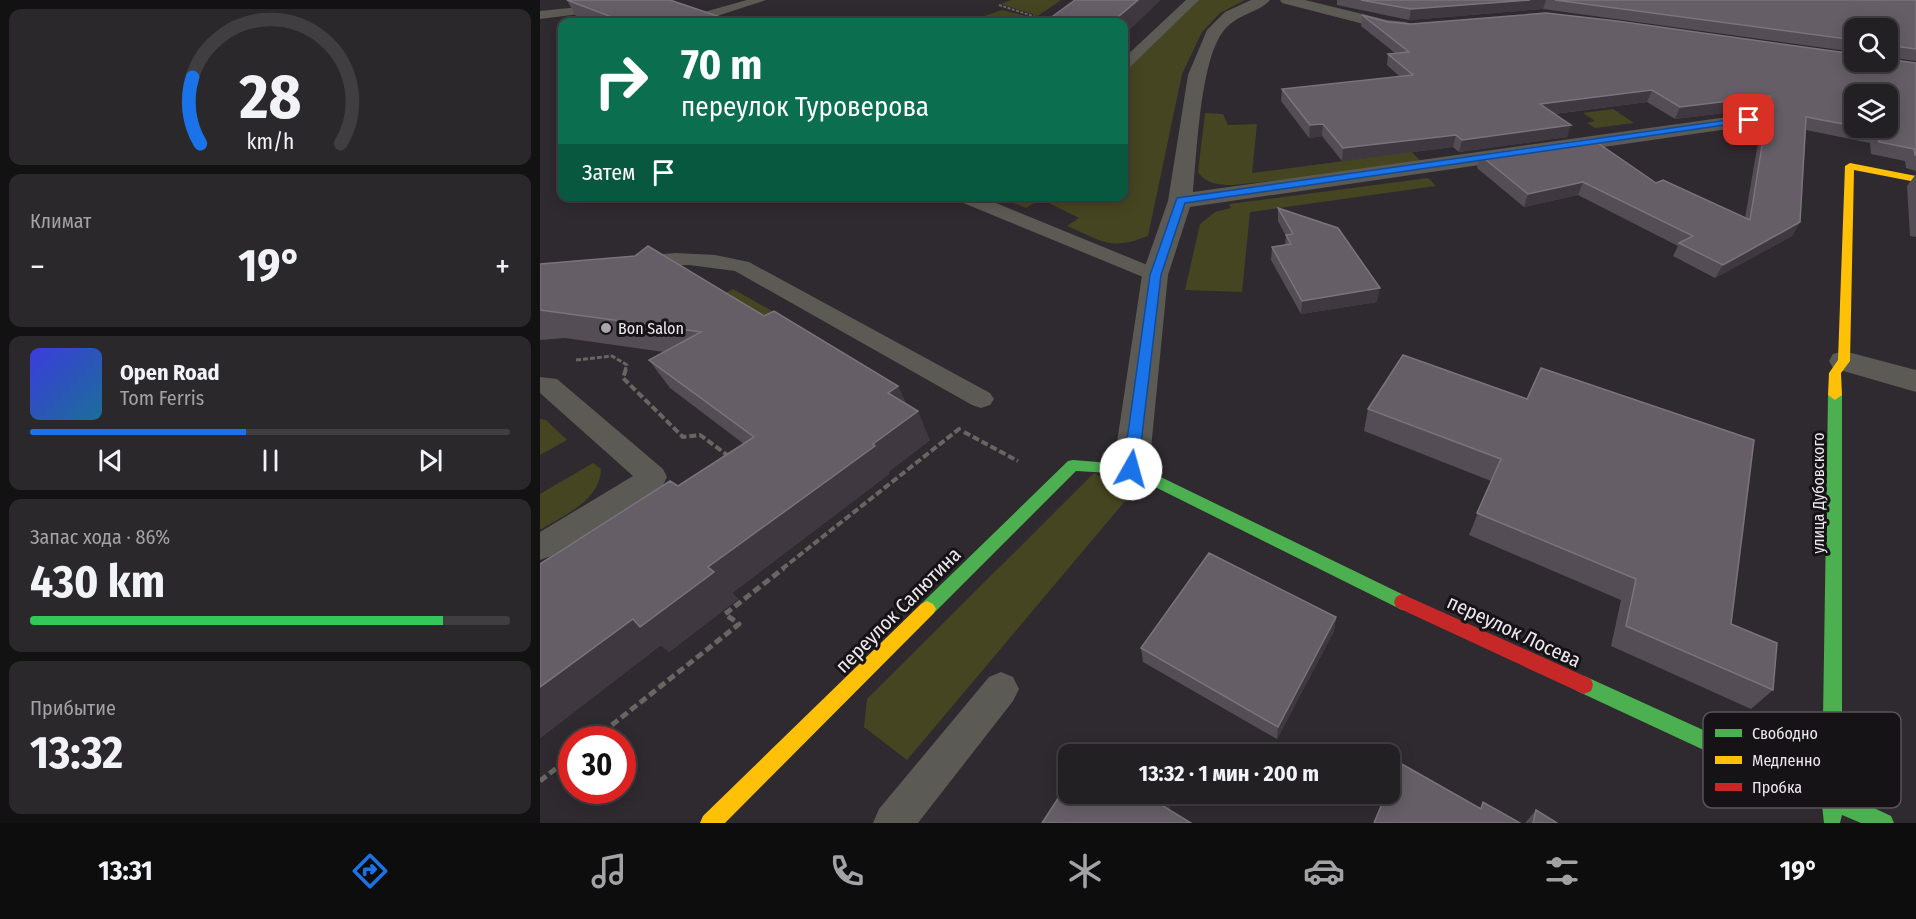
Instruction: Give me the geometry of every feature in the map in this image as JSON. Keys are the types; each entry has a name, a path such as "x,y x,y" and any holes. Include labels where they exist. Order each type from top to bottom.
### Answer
{"street":[{"path":"1131,469 1155,275 1180,201 1197,75 1213,33 1230,15 1263,0"},
{"path":"1287,0 1388,25 1420,26"},
{"path":"1180,201 1749,120"},
{"name":"улица Дубовского","path":"1833,712 1835,373 1844,361 1850,166 1916,179"},
{"path":"1844,361 1916,381"},
{"name":"переулок Салютина","path":"710,823 1072,465 1131,469"},
{"name":"переулок Лосева","path":"1131,469 1411,606 1703,740"},
{"name":"улица Дубовского","path":"1832,823 1833,808"},
{"name":"переулок Лосева","path":"1851,808 1884,823"}],"lane":[{"path":"705,18 701,17 760,0"},
{"path":"1128,61 1193,0"},
{"path":"540,15 619,8 603,18"},
{"path":"979,201 1155,275"},
{"path":"610,263 668,258 711,259 742,266 981,399"},
{"path":"540,386 548,385 652,477 540,547"},
{"path":"893,823 1001,689"}],"path":[{"path":"999,5 1039,18"},
{"path":"611,726 739,624 725,614 958,429 949,422"},
{"path":"540,781 558,767"}],"shaded area":[{"path":"1011,0 1061,0 1038,16 1001,4"},
{"path":"1192,0 1245,0 1220,13 1202,32 1182,74 1148,236 1124,243 1115,243 1098,240 1067,226 1079,218 1045,201 1128,201 1128,65"},
{"path":"1002,10 1035,18 979,18"},
{"path":"1613,109 1634,123 1595,128 1587,123 1595,121 1583,113"},
{"path":"1205,113 1223,114 1228,125 1257,124 1252,173 1412,152 1423,164 1233,185 1213,183 1198,172"},
{"path":"1428,178 1436,186 1250,212 1242,292 1185,290 1200,224 1215,212 1231,208 1229,204"},
{"path":"1009,201 1038,201 1026,208"},
{"path":"733,289 788,320 777,327 722,295"},
{"path":"540,419 546,420 567,440 540,455"},
{"path":"593,463 601,469 599,480 588,498 570,513 540,530 540,494"},
{"path":"1094,473 1131,494 907,760 864,727 867,699"}],"building":[{"path":"567,0 670,0 723,18 614,18"},
{"path":"1075,0 1138,0 1117,18 1050,18"},
{"path":"1361,0 1530,0 1411,9"},
{"path":"1555,0 1916,0 1916,49 1898,47 1898,18 1844,18 1844,39"},
{"path":"1546,13 1844,53 1844,72 1898,72 1898,61 1916,63 1916,155 1914,149 1879,142 1879,138 1898,138 1898,84 1844,84 1844,124 1806,117 1800,222 1723,265 1679,243 1693,236 1583,182 1528,194 1480,155 1592,139 1656,183 1663,180 1750,220 1770,96 1680,107 1652,90 1540,104 1571,125 1462,140 1456,135 1343,148 1323,124 1310,125 1282,89 1413,75 1388,54 1409,52 1362,15 1388,22 1411,24"},
{"path":"1278,208 1338,228 1380,288 1302,301 1272,247 1291,244 1286,235 1293,234"},
{"path":"648,246 764,316 774,311 898,386 888,393 918,411 873,444 875,446 708,567 714,572 640,627 633,619 540,687 540,564 670,481 678,486 754,437 649,360 701,332 540,310 540,264 635,256"},
{"path":"1403,355 1527,399 1541,368 1754,440 1731,624 1777,643 1773,690 1626,626 1636,579 1477,513 1501,459 1368,409"},
{"path":"1209,553 1336,617 1278,727 1141,648"},
{"path":"1400,763 1481,809 1483,802 1520,823 1374,823 1382,804 1400,804"},
{"path":"1058,798 1058,804 1164,804 1163,806 1191,823 1042,823"},
{"path":"1536,810 1557,823 1533,823"}],"traffic: fast":[{"path":"1833,712 1835,395"},
{"path":"927,609 1073,465 1131,469 1402,602"},
{"path":"1584,685 1703,740"},
{"path":"1832,808 1832,818"},
{"path":"1851,808 1884,823"}],"traffic: slow":[{"path":"1835,395 1835,373 1844,361 1850,166 1916,179"},
{"path":"710,823 927,609"}],"traffic: jam":[{"path":"1402,602 1584,685"}],"place":[{"name":"Bon Salon","path":"606,328"}],"route":[{"path":"1131,469 1155,275 1180,201 1749,120"}]}
